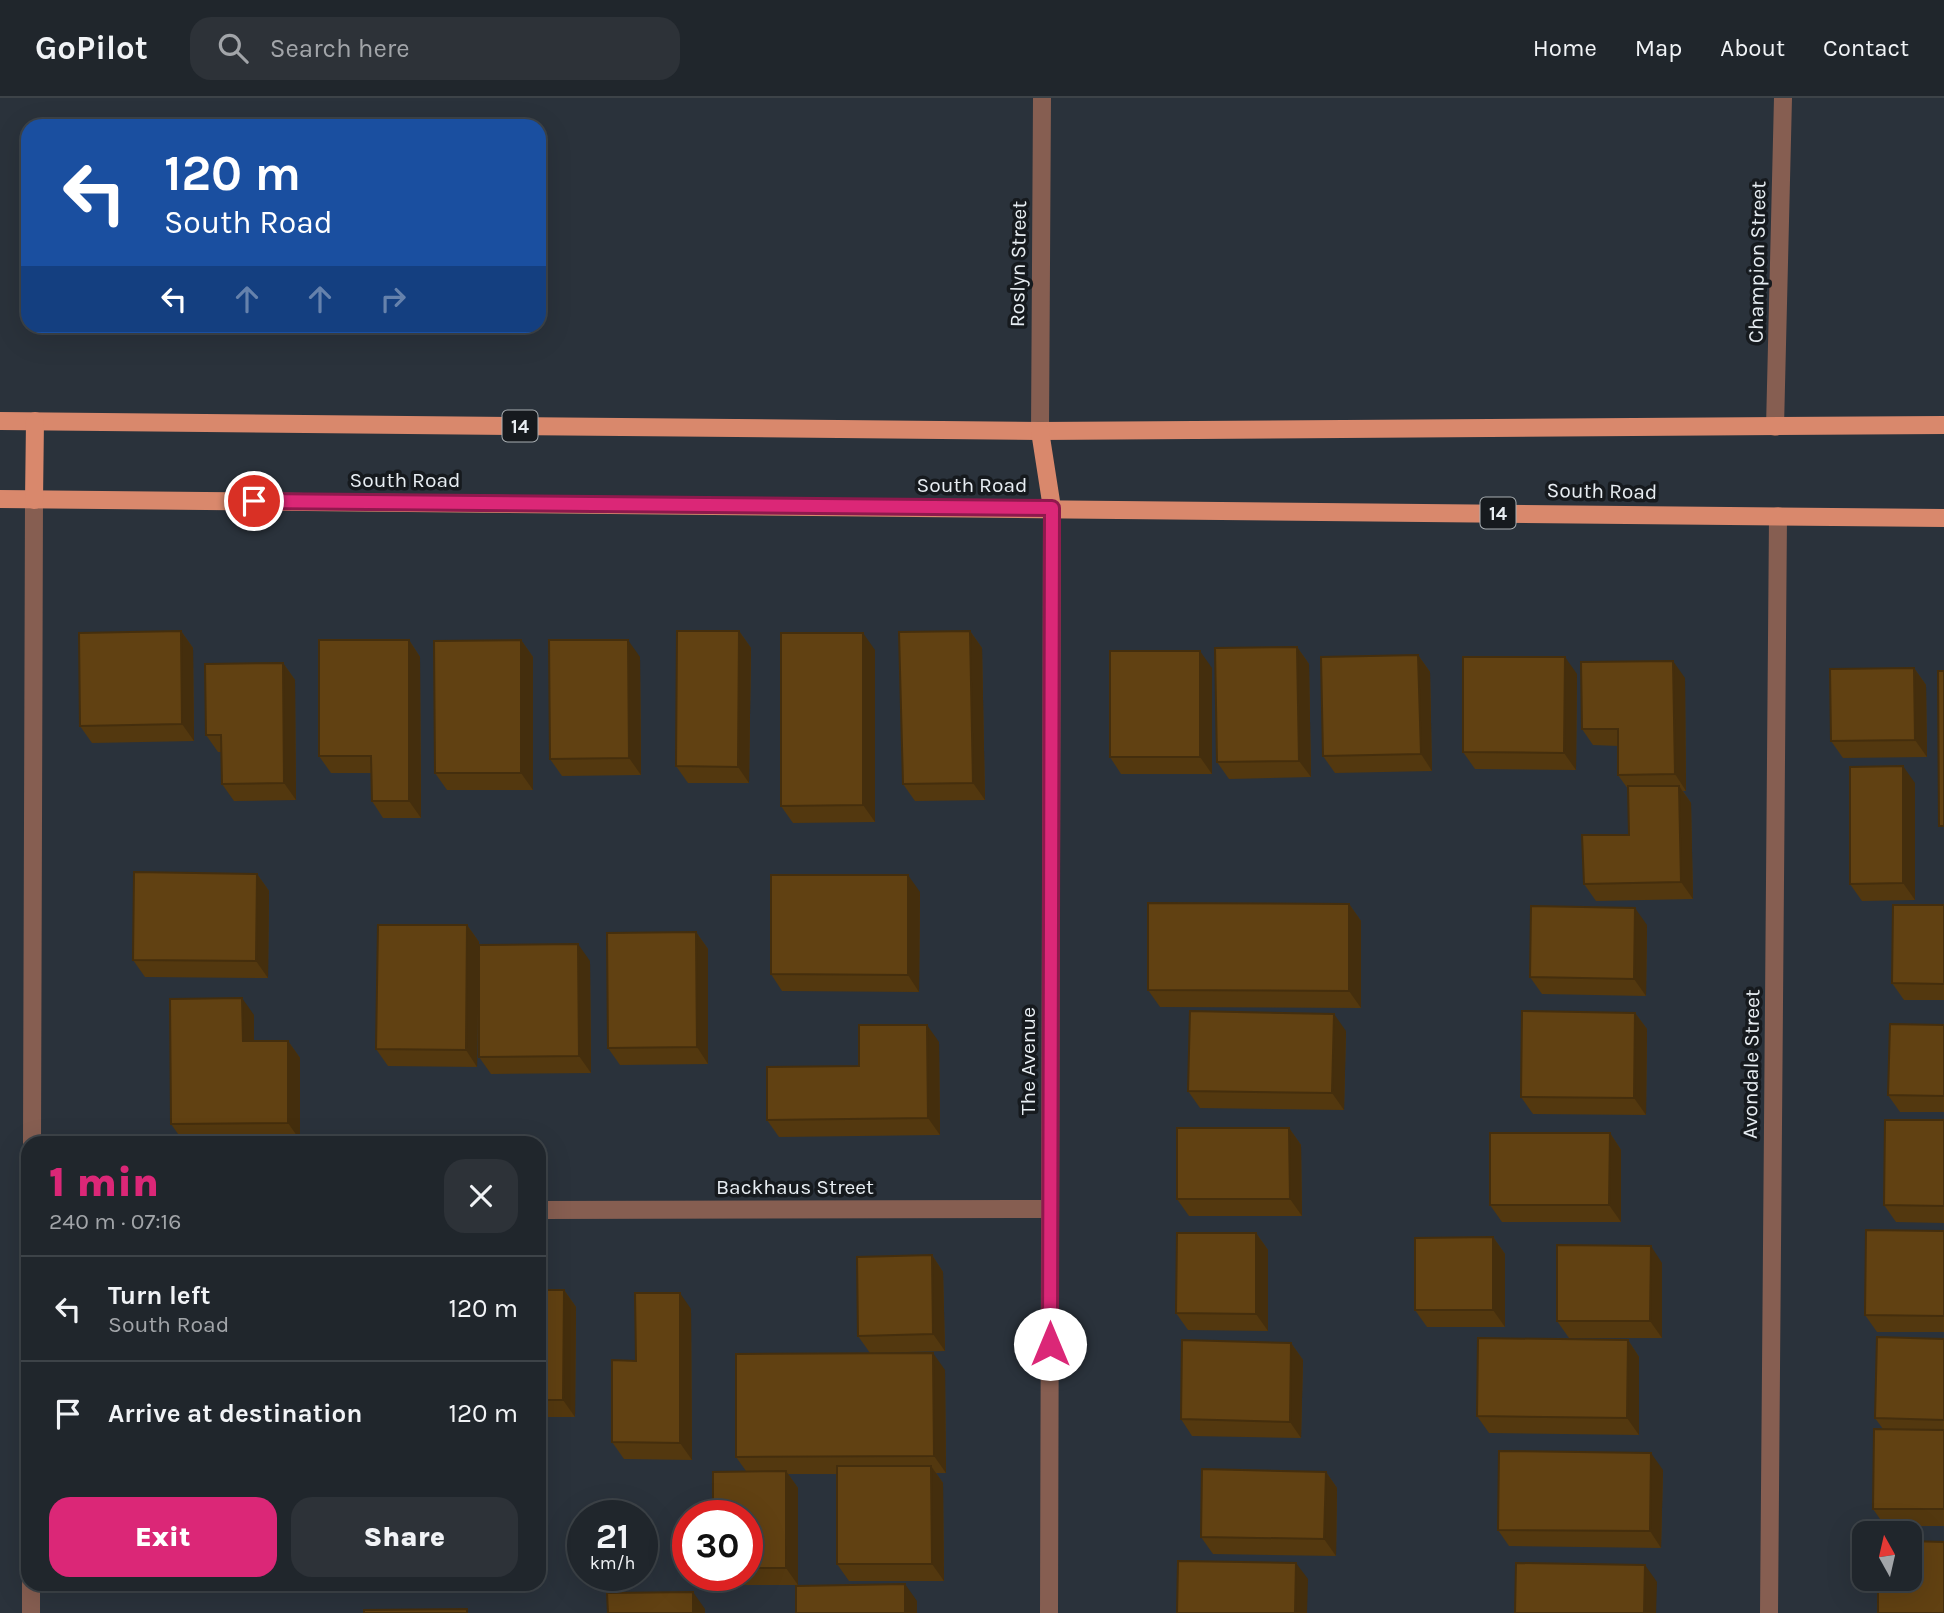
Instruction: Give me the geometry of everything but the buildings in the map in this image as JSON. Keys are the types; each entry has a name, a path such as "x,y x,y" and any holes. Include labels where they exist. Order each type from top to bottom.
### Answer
{"main road":[{"name":"14","path":"0,421 1040,431 1944,425"},
{"path":"34,500 35,421"},
{"path":"1040,431 1052,508"},
{"name":"South Road","path":"0,499 1944,518"}],"street":[{"name":"Roslyn Street","path":"1040,431 1042,98"},
{"name":"Champion Street","path":"1775,427 1783,98"},
{"path":"32,1136 34,500"},
{"name":"The Avenue","path":"1049,1613 1052,508"},
{"name":"Avondale Street","path":"1769,1613 1778,516"},
{"name":"Backhaus Street","path":"546,1210 1050,1209"},
{"path":"31,1591 31,1613"}],"route":[{"path":"254,501 1052,508 1050,1344"}]}
